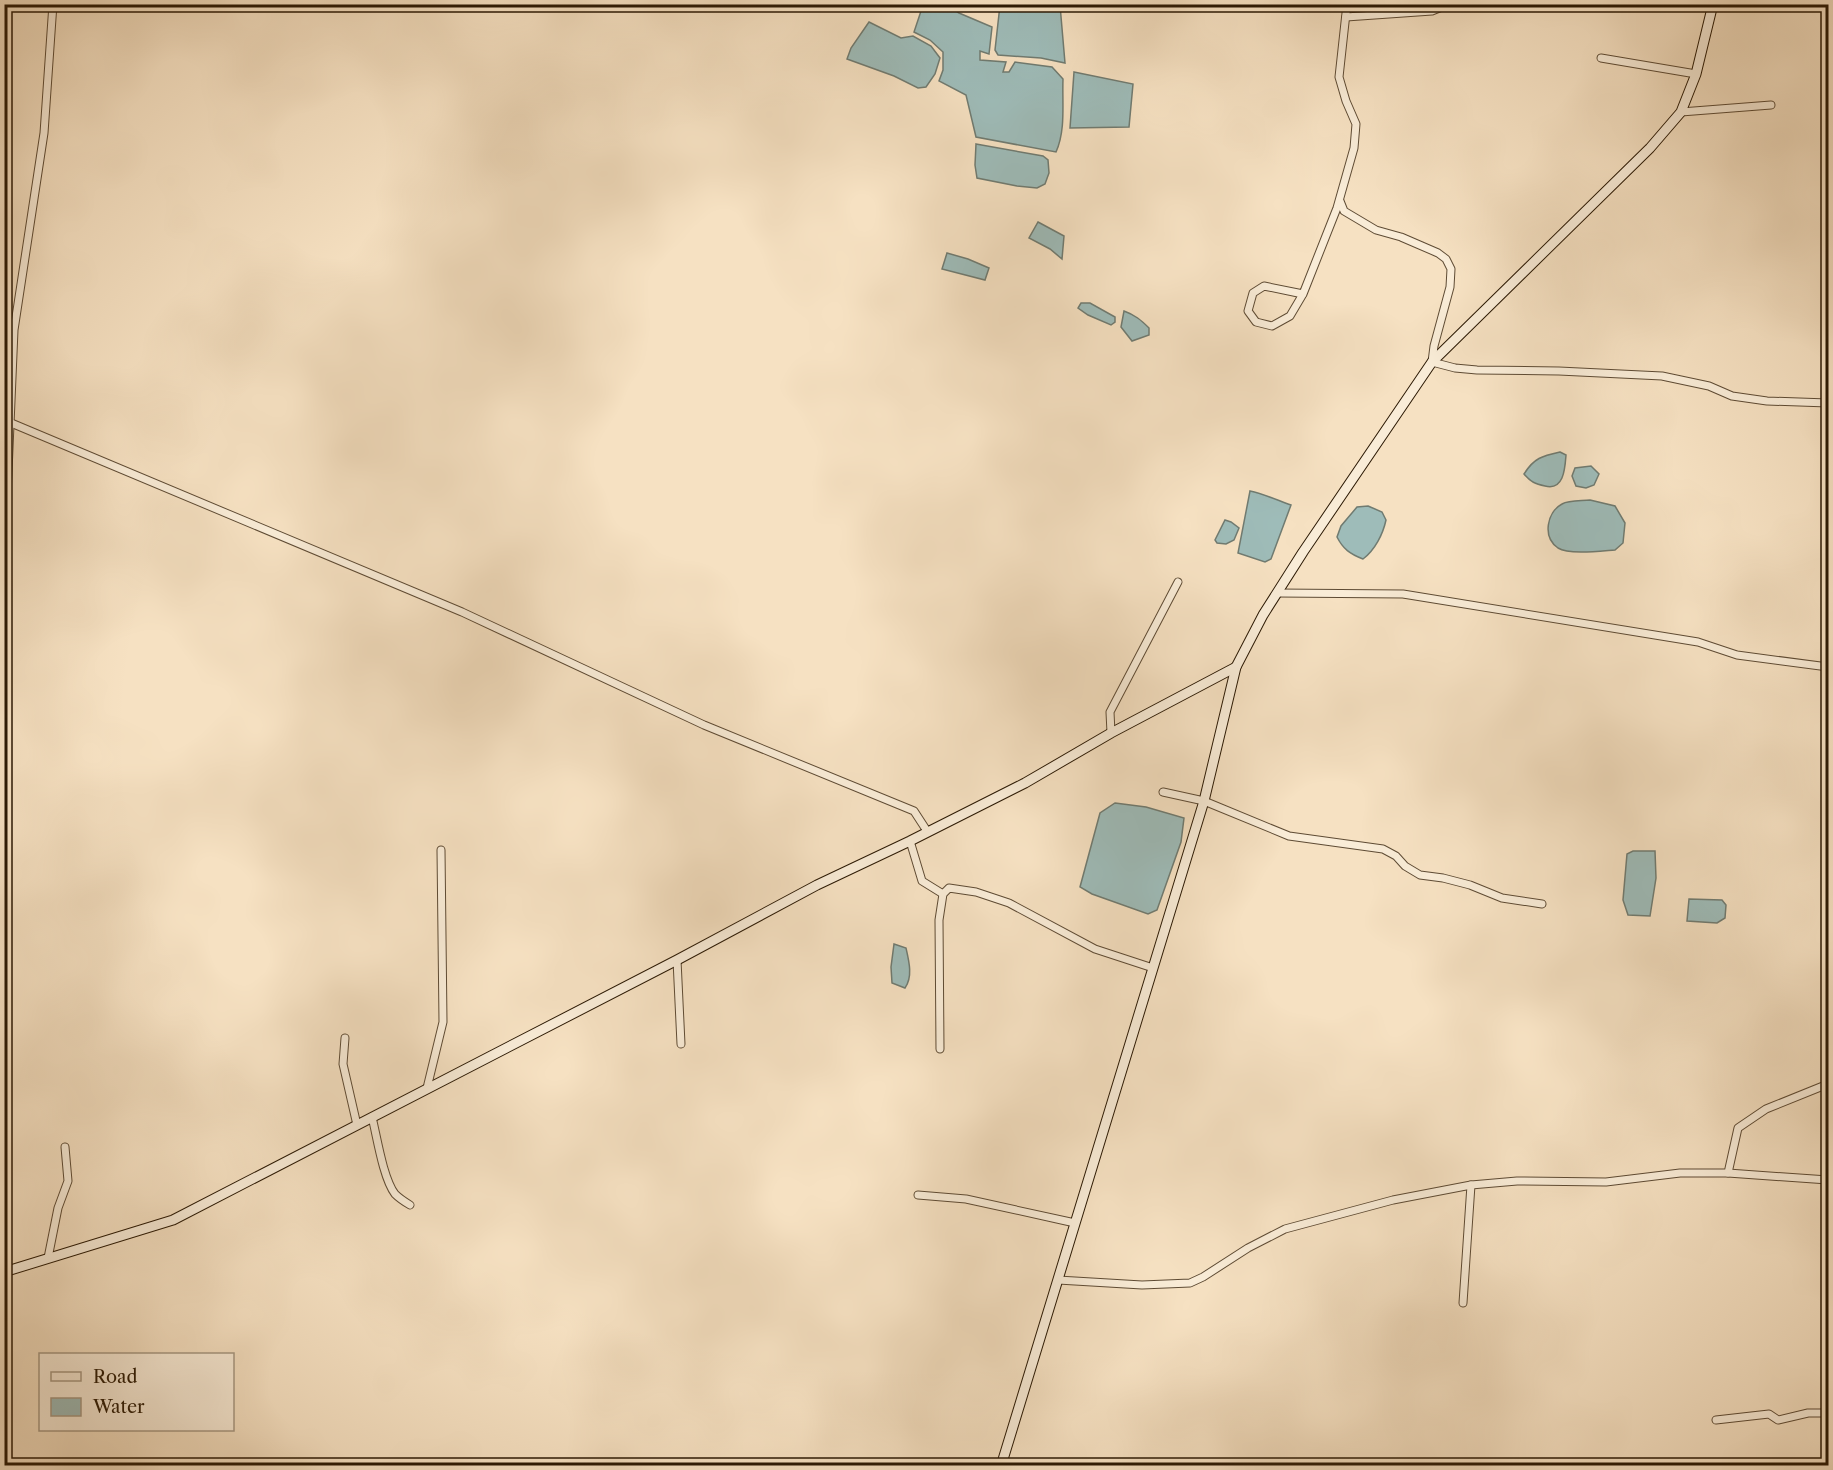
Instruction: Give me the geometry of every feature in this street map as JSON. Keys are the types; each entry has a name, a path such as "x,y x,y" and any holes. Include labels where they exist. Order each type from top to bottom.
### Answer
{"main road":[{"path":"1001,1466 1204,801 1236,668 1277,593 1303,552 1432,362 1650,148 1680,112 1696,74 1713,4"},
{"path":"4,1272 173,1220 677,960 817,885 1025,783 1111,734 1236,668"}],"street":[{"path":"4,566 7,421 14,330 44,133 53,4"},
{"path":"1303,294 1264,286 1253,293 1248,311 1256,322 1272,326 1290,316 1303,294 1340,201 1354,148 1356,124 1339,77 1347,4"},
{"path":"1346,17 1432,11 1449,4"},
{"path":"1601,58 1696,74"},
{"path":"1680,112 1771,105"},
{"path":"1340,201 1344,211 1376,230 1401,237 1438,253 1451,268 1450,287 1432,362 1455,368 1477,370 1662,376 1709,386 1732,396 1767,401 1828,404"},
{"path":"7,421 462,612 704,725 914,811 927,831"},
{"path":"1111,734 1110,712 1178,582"},
{"path":"1277,593 1403,594 1698,642 1737,655 1828,667"},
{"path":"1163,792 1204,801 1289,836 1383,849 1420,875 1470,885 1502,898 1542,904"},
{"path":"910,841 922,881 943,894"},
{"path":"427,1088 443,1022 441,850"},
{"path":"940,1049 939,920 943,894 949,888 976,892 1009,903 1095,949 1153,968"},
{"path":"677,960 681,1044"},
{"path":"345,1038 343,1064 357,1125"},
{"path":"1728,1173 1738,1128 1766,1109 1828,1084"},
{"path":"372,1117 384,1168 393,1191 410,1205"},
{"path":"48,1258 58,1208 68,1181 65,1147"},
{"path":"1058,1280 1142,1285 1190,1283 1285,1229 1393,1200 1471,1185 1517,1181 1606,1182 1680,1173 1728,1173 1828,1180"},
{"path":"1463,1303 1471,1185"},
{"path":"918,1195 966,1199 1075,1223"},
{"path":"1716,1420 1769,1414 1778,1420 1808,1413 1828,1413"}],"water":[{"path":"923,5 947,5 959,13 992,27 989,54 980,51 980,60 1006,62 1003,72 1009,72 1015,62 1052,67 1063,79 1062,125 1056,152 976,137 966,95 939,81 943,70 943,52 930,40 914,32"},
{"path":"1000,5 1060,5 1065,63 1041,58 998,55 995,50"},
{"path":"869,22 901,38 913,36 931,46 940,58 935,74 926,87 918,88 894,76 847,59 851,48"},
{"path":"1074,72 1133,84 1129,127 1070,128"},
{"path":"976,144 1043,156 1048,160 1049,173 1045,184 1037,188 977,178"},
{"path":"1038,222 1064,236 1062,259 1050,249 1029,238"},
{"path":"947,253 989,268 985,280 942,269"},
{"path":"1081,303 1090,303 1115,317 1115,322 1111,325 1088,315 1078,308"},
{"path":"1124,311 1146,325 1149,328 1149,335 1132,341 1121,327"},
{"path":"1560,452 1566,455 1565,466 1560,482 1556,485 1551,487 1538,484 1524,474 1539,458"},
{"path":"1591,466 1599,474 1594,485 1586,488 1576,486 1572,476 1575,468"},
{"path":"1250,491 1291,505 1271,559 1265,562 1238,553"},
{"path":"1590,500 1615,506 1625,523 1623,543 1615,550 1602,551 1577,552 1558,548 1550,538 1548,531 1553,513 1565,503"},
{"path":"1368,506 1382,512 1386,520 1378,541 1363,559 1347,551 1337,537 1341,526 1357,507"},
{"path":"1225,520 1239,528 1234,540 1226,544 1217,543 1215,540"},
{"path":"1115,803 1146,807 1184,818 1181,842 1157,910 1148,914 1092,894 1080,887 1100,813"},
{"path":"1633,851 1655,851 1656,878 1650,916 1628,915 1623,900 1627,854"},
{"path":"1689,899 1722,900 1726,905 1725,918 1717,923 1687,921"},
{"path":"894,944 906,948 910,974 905,988 892,983 891,967"}]}
